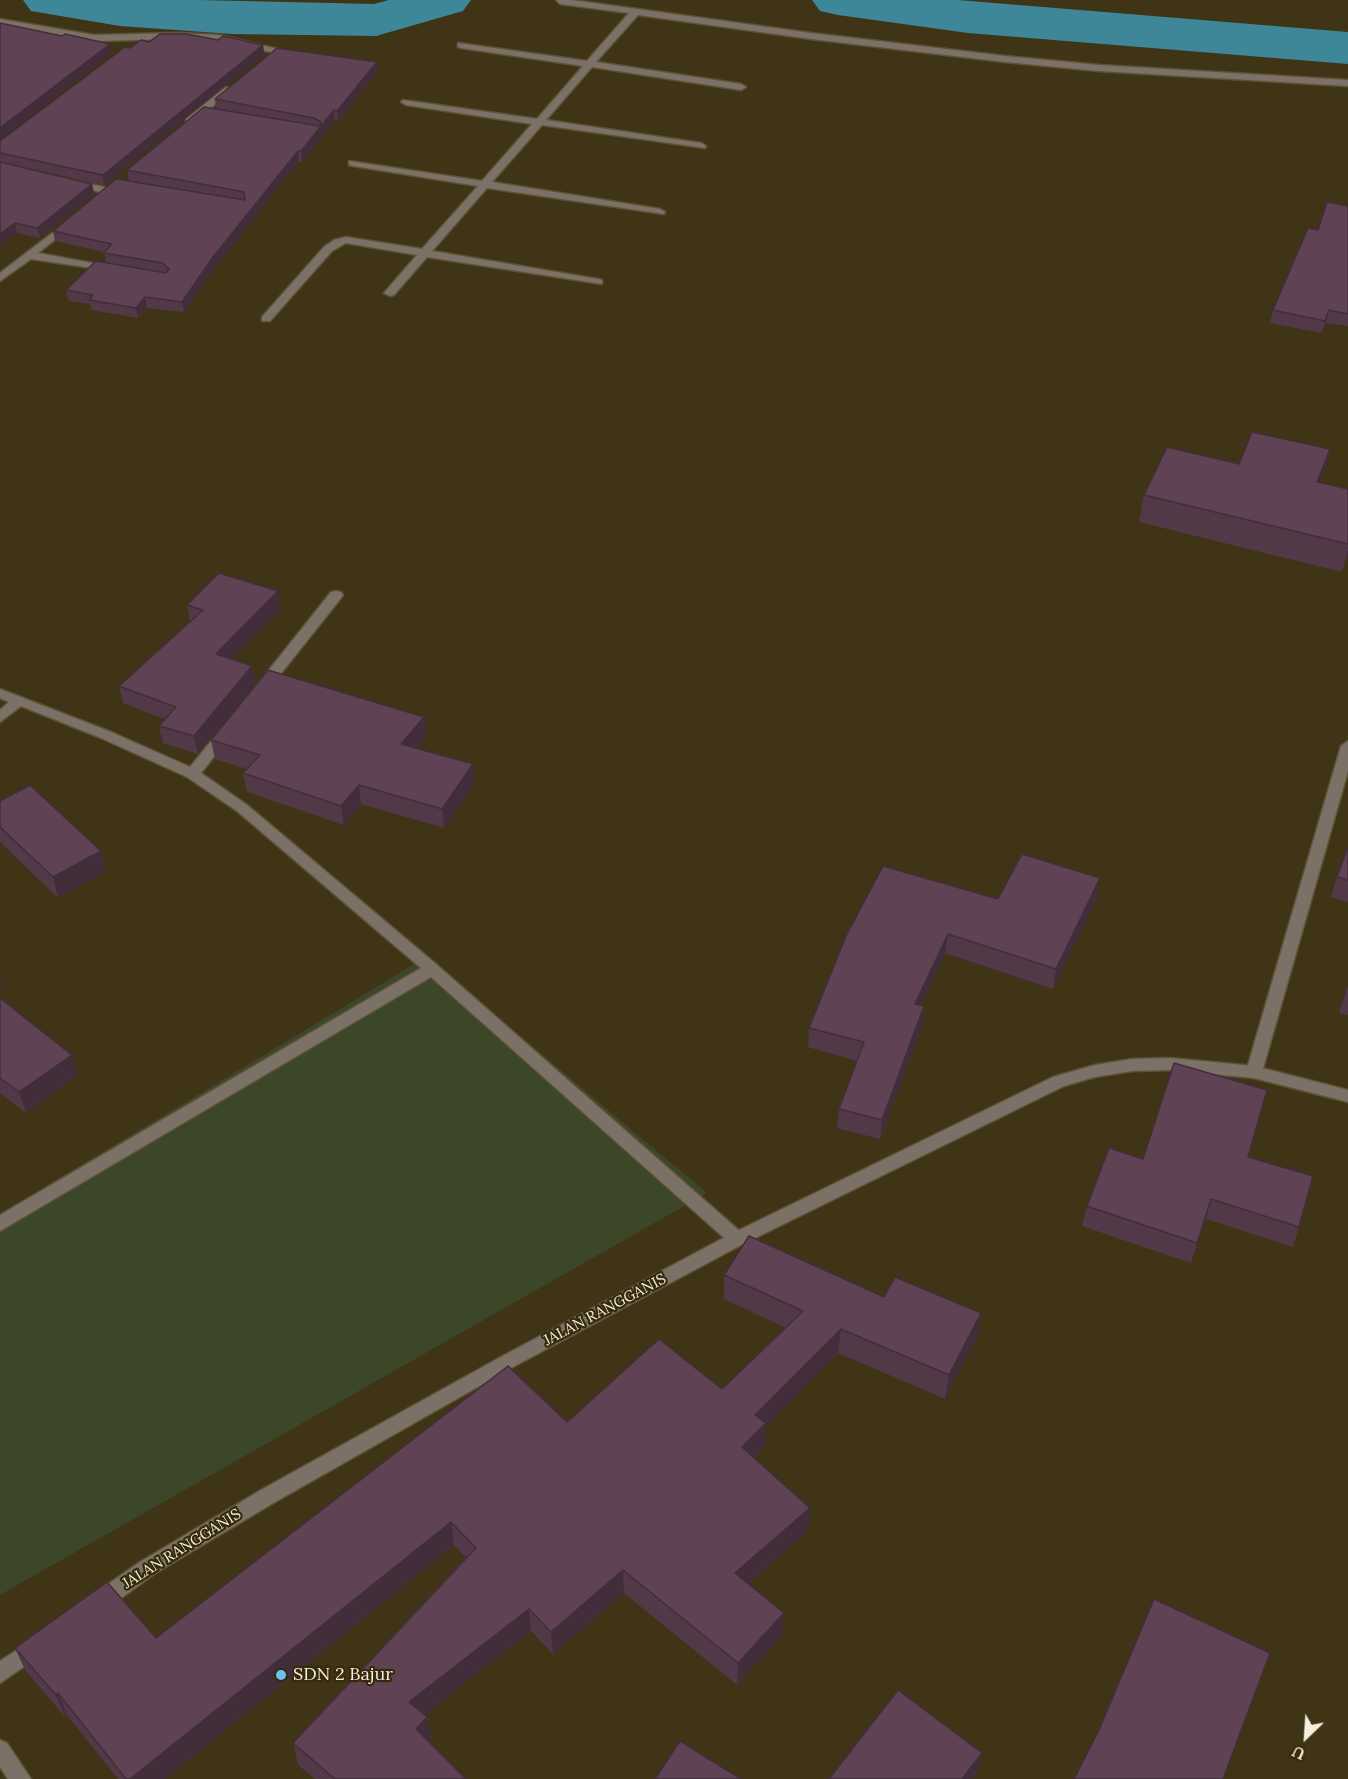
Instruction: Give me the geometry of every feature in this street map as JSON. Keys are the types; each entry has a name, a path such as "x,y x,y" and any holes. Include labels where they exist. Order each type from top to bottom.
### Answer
{"street":[{"path":"560,1 634,13 1005,59 1099,68 1348,83"},
{"path":"390,293 634,13"},
{"path":"0,22 94,38 208,37 310,57"},
{"path":"0,32 11,25"},
{"path":"130,46 139,38"},
{"path":"461,45 741,87"},
{"path":"267,59 276,52"},
{"path":"184,126 238,81"},
{"path":"406,102 701,146"},
{"path":"201,111 212,113"},
{"path":"353,163 660,213"},
{"path":"65,181 109,191"},
{"path":"0,278 73,219"},
{"path":"266,319 328,249 338,242 357,241 598,282"},
{"path":"28,255 119,271"},
{"path":"250,702 336,595"},
{"path":"0,693 106,735 192,774 242,808 432,969 737,1239"},
{"path":"0,717 19,701"},
{"path":"192,774 235,720"},
{"path":"1254,1072 1348,746"},
{"path":"0,1224 432,969"},
{"name":"JALAN RANGGANIS","path":"83,1614 147,1568 268,1496 506,1363 737,1239 1059,1081 1095,1071 1132,1065 1170,1064 1254,1072 1348,1096"},
{"path":"0,1673 55,1633"},
{"path":"0,1750 21,1779"}],"green space":[{"path":"426,957 707,1193 0,1595 0,1214"}],"building":[{"path":"0,23 62,36 65,34 110,44 0,128"},
{"path":"160,34 187,34 218,40 223,36 263,45 103,175 0,153 0,141 125,47 130,48 141,40 149,42"},
{"path":"277,48 377,62 337,111 334,110 301,151 298,151 213,257 182,302 145,297 136,308 89,300 93,295 66,290 96,261 166,273 169,269 163,263 104,253 112,244 53,231 116,179 245,200 244,192 127,170 204,107 320,126 321,122 314,118 215,99"},
{"path":"0,162 92,184 37,228 15,223 0,234"},
{"path":"1327,202 1348,206 1348,314 1329,310 1325,321 1273,310 1308,228 1318,230"},
{"path":"1252,432 1330,449 1317,482 1348,489 1348,544 1144,495 1167,447 1239,464"},
{"path":"219,573 278,591 216,654 252,666 194,736 159,726 176,707 119,686 203,610 187,605"},
{"path":"268,670 424,717 401,744 473,764 442,809 359,785 341,806 243,773 260,755 211,740"},
{"path":"30,785 101,851 53,877 0,827 0,801"},
{"path":"1348,847 1348,880 1337,877"},
{"path":"1022,854 1100,878 1056,969 948,934 915,1004 924,1006 882,1120 839,1109 864,1042 809,1028 846,936 883,866 998,899"},
{"path":"0,998 72,1055 19,1092 0,1078"},
{"path":"1174,1063 1267,1090 1248,1157 1313,1176 1299,1227 1211,1199 1197,1243 1087,1206 1109,1148 1143,1159"},
{"path":"749,1236 884,1297 895,1277 981,1313 949,1375 841,1329 755,1415 766,1423 742,1447 810,1508 735,1573 784,1613 738,1663 623,1570 551,1632 529,1609 409,1702 427,1717 416,1729 466,1779 335,1779 293,1743 476,1548 451,1522 130,1779 126,1779 58,1693 56,1695 15,1648 107,1582 156,1638 508,1366 567,1422 659,1339 722,1389 803,1311 724,1275"},
{"path":"1154,1599 1270,1653 1223,1779 1074,1779 1099,1730"},
{"path":"898,1690 982,1753 962,1779 829,1779"},
{"path":"680,1741 741,1779 655,1779"}],"waterway":[{"path":"49,0 120,10 232,18 376,20 445,0"},
{"path":"838,0 968,17 1348,48"}],"place":[{"name":"SDN 2 Bajur","path":"281,1675"}]}
